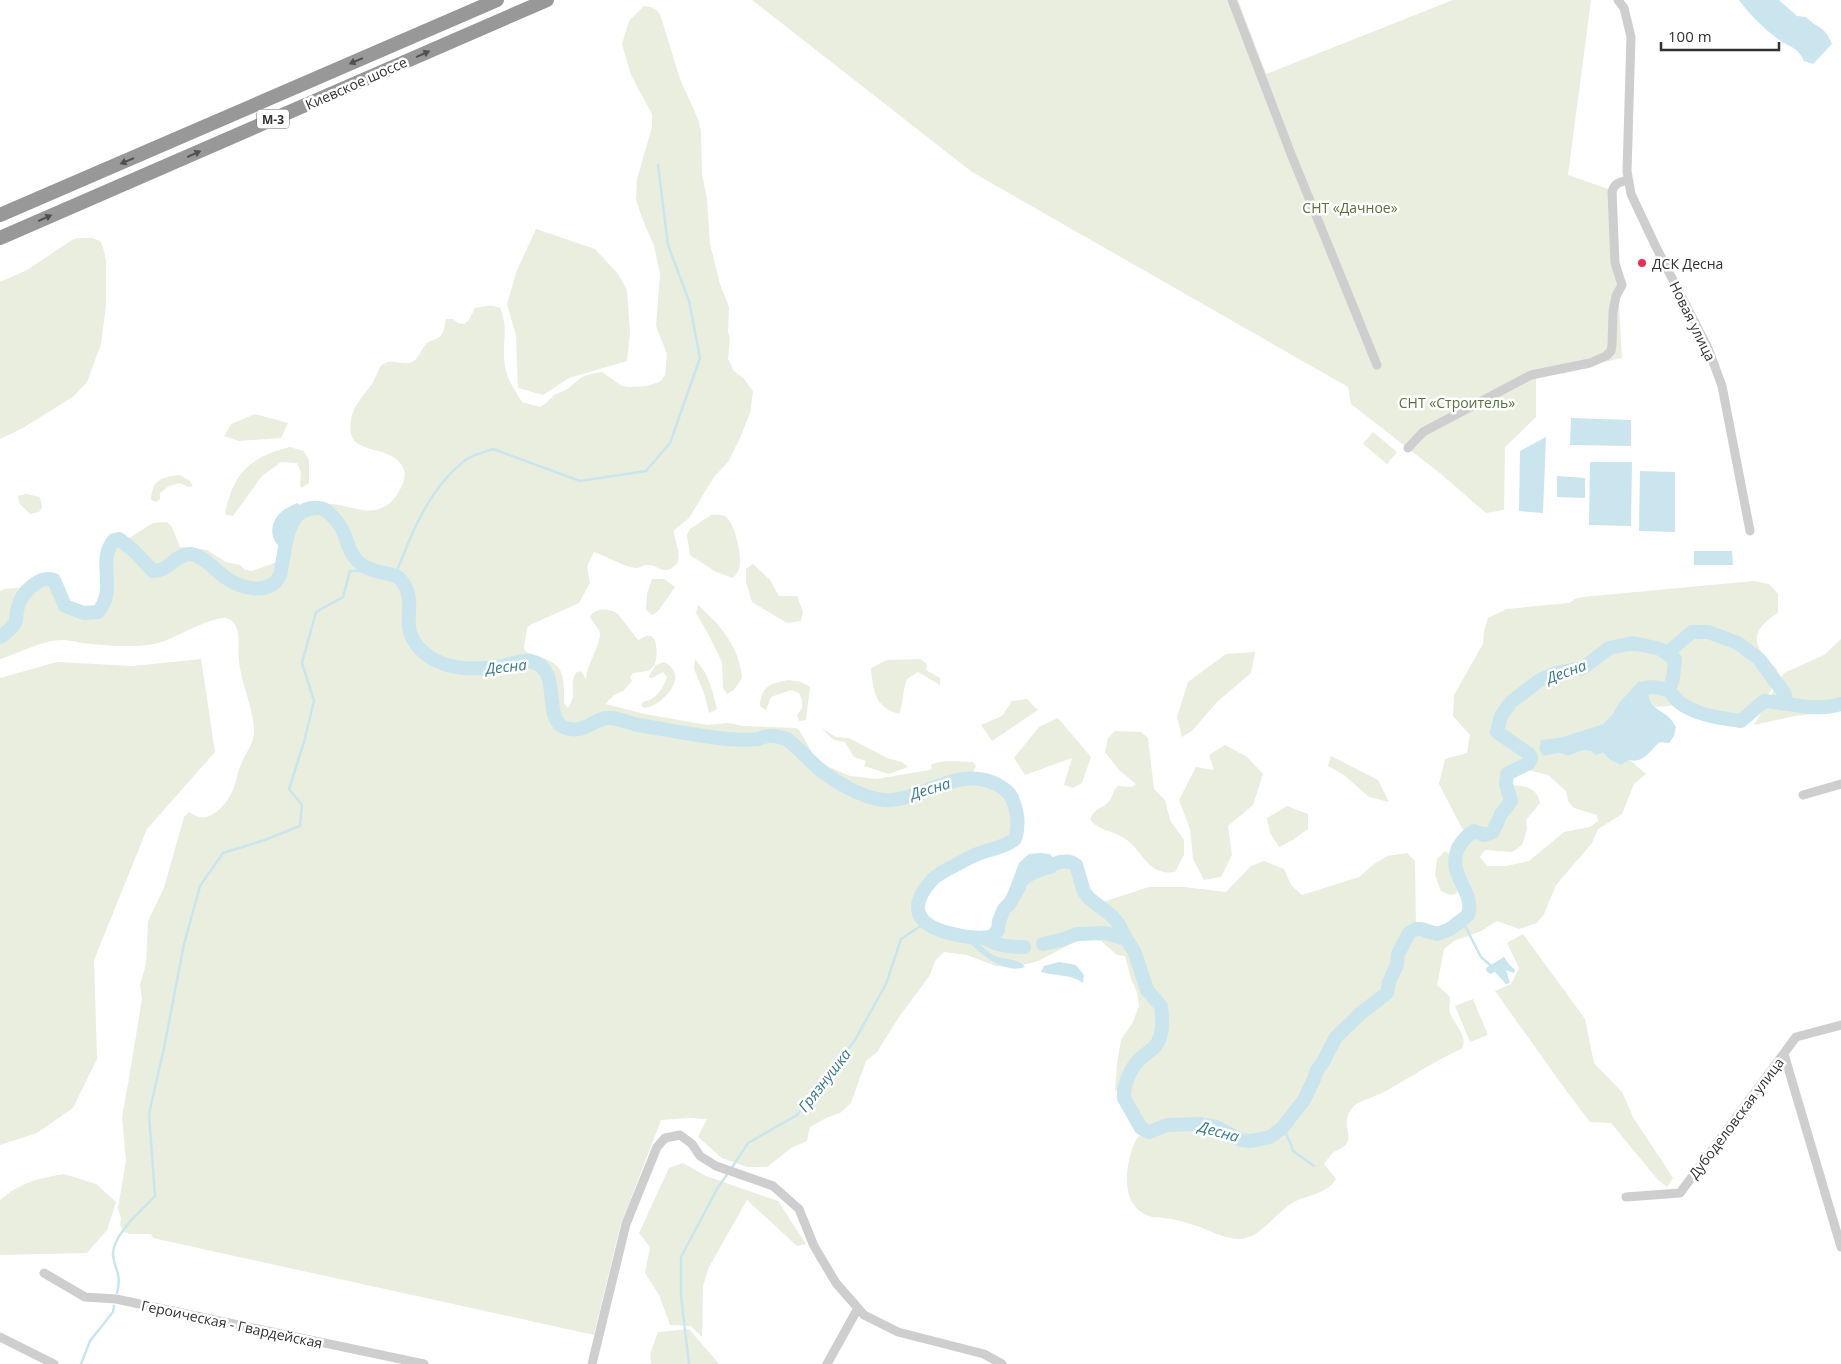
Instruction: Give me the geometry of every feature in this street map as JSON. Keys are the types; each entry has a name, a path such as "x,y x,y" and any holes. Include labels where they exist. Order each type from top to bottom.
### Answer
{"highway":[{"name":"Киевское шоссе","path":"0,216 497,0"},
{"name":"Киевское шоссе","path":"0,238 547,0"}],"street":[{"path":"1232,0 1377,365"},
{"name":"Новая улица","path":"1618,0 1624,8 1631,37 1628,180 1635,204 1690,310 1716,368 1722,386 1750,531"},
{"path":"1408,448 1423,432 1531,375 1590,363 1606,356 1611,351 1613,312 1616,296 1622,285 1615,263 1612,192 1613,187 1618,183 1628,180"},
{"path":"1803,795 1841,784"},
{"name":"Дубоделовская улица","path":"1626,1198 1680,1193 1796,1037 1841,1026"},
{"path":"1784,1054 1841,1247"},
{"path":"592,1364 626,1224 658,1147 665,1138 680,1135 692,1144 700,1156 716,1166 773,1186 799,1209 814,1246 836,1283 857,1310 864,1315 898,1332 984,1354 1002,1364"},
{"name":"Героическая - Гвардейская","path":"44,1273 85,1297 116,1299 424,1364"},
{"path":"827,1364 857,1310"},
{"path":"0,1337 54,1364"}],"green space":[{"name":"СНТ «Дачное»","path":"752,0 1238,0 1266,74 1453,0 1591,0 1568,175 1617,192 1616,247 1622,358 1536,377 1536,417 1505,447 1504,510 1486,513 1441,474 1351,404 1348,387 972,172"},
{"path":"644,6 656,10 659,14 680,79 698,119 701,131 702,174 707,199 710,244 720,284 729,307 728,332 730,338 728,359 734,371 744,379 753,391 750,413 728,462 714,477 689,518 674,530 679,555 677,564 668,570 651,565 636,568 594,552 587,566 590,583 579,603 530,625 527,628 524,648 526,652 547,659 558,668 562,674 564,703 568,708 573,697 574,677 576,673 581,671 586,679 598,644 600,634 590,617 595,611 611,611 618,614 638,640 651,636 655,640 656,661 652,668 647,671 633,673 630,677 632,681 623,691 614,695 605,704 645,714 707,725 728,723 744,726 796,728 800,731 815,758 822,764 850,776 877,779 929,770 932,769 931,765 939,762 973,762 976,766 972,774 933,781 920,788 914,794 960,779 990,782 999,786 1012,800 1016,810 1017,833 1014,840 1009,844 972,857 937,875 931,881 919,902 919,910 920,917 925,924 933,929 969,937 991,937 998,930 999,921 1004,909 1010,903 1024,877 1056,863 1068,861 1076,865 1084,892 1097,904 1149,887 1184,887 1226,892 1251,866 1264,861 1284,869 1291,885 1302,895 1359,877 1387,856 1407,853 1415,861 1416,928 1434,934 1441,933 1462,920 1468,915 1470,909 1470,903 1455,861 1456,853 1466,836 1439,784 1445,759 1467,753 1470,735 1453,716 1454,695 1483,644 1488,618 1507,609 1569,603 1582,597 1754,581 1769,584 1778,594 1778,613 1761,627 1757,640 1763,654 1777,669 1777,677 1770,692 1741,721 1709,714 1679,702 1678,705 1656,707 1649,698 1647,687 1640,681 1618,704 1613,715 1603,724 1562,737 1541,740 1544,756 1559,753 1568,756 1583,750 1603,753 1610,760 1621,765 1629,760 1646,774 1634,784 1622,814 1598,829 1592,843 1556,885 1544,914 1537,923 1519,929 1497,921 1481,931 1454,941 1444,949 1437,985 1450,997 1450,1013 1464,1040 1461,1049 1384,1092 1355,1105 1347,1118 1347,1143 1333,1153 1324,1164 1336,1179 1323,1191 1294,1202 1255,1234 1242,1239 1228,1238 1183,1222 1168,1218 1151,1217 1139,1211 1133,1203 1127,1184 1127,1173 1135,1142 1145,1130 1139,1124 1124,1098 1124,1094 1115,1090 1121,1040 1133,1022 1139,1006 1137,992 1131,979 1125,956 1117,955 1101,941 1084,937 1038,961 1016,967 996,966 967,955 944,952 935,961 930,975 899,1017 877,1052 866,1061 851,1103 840,1113 810,1127 807,1141 791,1148 767,1167 747,1167 722,1158 698,1137 707,1119 661,1120 620,1227 594,1335 153,1238 151,1234 130,1234 124,1232 120,1225 121,1219 118,1208 126,1160 122,1117 142,999 140,985 146,964 148,921 164,888 184,817 189,812 200,817 207,817 216,812 227,801 254,736 252,714 240,669 238,632 233,622 223,618 205,623 166,641 151,645 116,646 61,640 38,645 0,659 0,591 30,587 50,579 54,580 65,606 87,613 99,611 105,602 107,558 110,546 119,539 123,542 153,523 167,522 172,527 180,547 207,550 226,562 240,565 245,570 252,571 277,562 283,564 292,524 305,510 314,507 325,509 330,504 370,511 386,506 402,487 405,476 404,470 394,458 356,442 350,430 354,409 383,364 389,362 412,362 426,344 442,334 446,319 453,319 458,323 464,324 469,320 475,308 491,306 500,308 505,331 504,362 510,382 522,402 540,407 554,395 566,390 582,377 595,373 602,372 622,386 629,387 648,386 661,381 665,375 667,354 656,326 660,274 654,246 636,200 637,179 652,127 652,114 631,75 622,44 629,21","holes":["1520,768 1548,775 1566,791 1568,801 1574,808 1597,815 1598,821 1590,827 1564,832 1529,861 1506,866 1487,866 1480,857 1485,850 1512,852 1522,845 1527,829 1526,820 1540,803 1532,789 1506,784 1507,774"]},
{"path":"536,229 595,249 618,274 627,290 630,333 627,361 569,378 543,395 518,388 516,336 507,304 517,270"},
{"path":"78,238 93,238 100,241 106,261 106,305 101,344 87,382 74,396 23,428 0,439 0,282 27,270"},
{"path":"255,414 288,423 281,438 239,441 224,436 231,424"},
{"path":"1373,432 1397,452 1387,464 1363,444"},
{"path":"290,447 304,451 309,460 309,483 302,488 300,486 301,472 297,463 281,462 262,476 233,516 225,514 233,488 246,469 264,456"},
{"path":"179,475 189,480 193,486 188,487 180,483 169,486 160,493 160,499 156,502 151,500 153,488 159,481 167,477"},
{"path":"26,494 40,497 42,507 39,512 30,514 19,503 18,496"},
{"path":"711,515 726,517 735,532 740,564 738,572 733,578 716,572 690,555 687,535 690,529"},
{"path":"753,564 770,580 779,596 797,596 803,612 801,621 787,623 752,602 746,582 746,569"},
{"path":"652,579 664,579 675,587 658,611 652,615 646,610 647,594"},
{"path":"698,605 728,637 737,656 742,678 734,690 727,694 723,688 722,662 696,613"},
{"path":"1841,639 1841,711 1795,716 1754,725 1784,673 1824,655"},
{"path":"1255,652 1251,673 1217,702 1192,731 1182,737 1177,717 1188,682 1226,654"},
{"path":"201,659 215,752 147,829 94,960 97,1059 73,1108 37,1133 0,1145 0,678 57,662 133,666"},
{"path":"695,659 707,676 717,709 709,713 704,693 694,669"},
{"path":"920,659 927,664 926,670 940,678 940,685 918,672 907,679 899,714 891,711 880,702 874,691 871,668 887,660"},
{"path":"664,662 672,668 675,674 675,682 666,696 659,702 644,708 641,705 643,702 652,699 661,690 667,677 663,672 652,678 648,677 656,665"},
{"path":"789,680 801,682 810,687 806,720 799,721 797,715 802,708 802,699 799,693 791,690 771,697 766,710 760,706 762,694 768,687 772,684"},
{"path":"1027,699 1038,710 992,741 981,725 1002,716 1012,701"},
{"path":"1058,718 1091,757 1082,783 1073,788 1064,785 1072,758 1025,775 1014,758 1039,727"},
{"path":"821,728 836,737 849,738 887,758 902,762 908,767 889,774 864,766 866,761 854,757 845,742 834,740"},
{"path":"1115,731 1141,732 1148,738 1154,789 1165,800 1170,820 1184,840 1184,855 1175,872 1159,871 1148,863 1134,846 1124,838 1099,827 1090,820 1097,810 1110,800 1118,786 1132,787 1136,784 1119,770 1105,752 1108,738"},
{"path":"1225,745 1247,757 1263,774 1253,805 1228,826 1232,855 1221,877 1204,880 1193,859 1190,829 1179,800 1196,767 1214,770 1209,755"},
{"path":"1331,756 1378,780 1389,802 1369,797 1344,775 1328,766"},
{"path":"1287,806 1308,814 1308,829 1279,847 1270,833 1267,818"},
{"path":"1445,851 1452,855 1453,875 1460,885 1456,894 1450,895 1441,891 1435,875 1437,859"},
{"path":"1523,934 1585,1019 1594,1063 1622,1092 1633,1117 1673,1178 1667,1187 1658,1180 1611,1123 1590,1122 1495,991 1511,984 1519,968 1507,943"},
{"path":"1473,999 1488,1035 1470,1042 1455,1006"},
{"path":"683,1163 706,1176 778,1201 806,1244 797,1246 747,1200 709,1267 703,1286 702,1337 691,1326 670,1325 659,1295 645,1273 650,1247 639,1233 669,1168"},
{"path":"64,1174 96,1184 116,1202 107,1230 87,1253 0,1255 0,1200 15,1189 30,1182"},
{"path":"689,1329 719,1364 651,1364 650,1354 658,1332"}],"water":[{"path":"1739,0 1779,0 1797,16 1806,17 1824,31 1832,44 1813,64 1804,61 1796,50 1762,26"},
{"path":"1571,418 1631,420 1631,446 1570,445"},
{"path":"1546,437 1543,513 1519,511 1520,451"},
{"path":"1590,462 1632,462 1631,526 1589,525"},
{"path":"1640,471 1675,472 1675,532 1639,531"},
{"path":"1557,476 1585,478 1585,498 1557,497"},
{"path":"297,503 307,510 297,518 291,527 285,550 278,545 273,537 273,524 282,512"},
{"path":"1694,551 1732,551 1733,565 1694,565"},
{"path":"1639,681 1646,683 1651,702 1670,718 1676,727 1674,736 1669,743 1660,742 1643,758 1634,761 1629,760 1621,765 1610,760 1603,753 1595,755 1591,751 1583,750 1568,756 1559,753 1544,756 1539,750 1541,740 1562,737 1603,724"},
{"path":"1029,854 1050,854 1058,863 1056,863 1058,868 1055,873 1035,879 1027,885 1016,902 1010,903 1008,892 1019,863"},
{"path":"971,940 995,956 1015,960 1025,967 1018,969 1010,968 996,963 976,949 971,944"},
{"path":"1504,957 1515,970 1514,973 1506,970 1510,983 1506,984 1495,972 1490,974 1487,972 1486,968"},
{"path":"1059,962 1076,965 1084,975 1083,983 1068,977 1041,972 1044,966"}],"waterway":[{"path":"395,576 414,529 431,499 451,473 470,457 493,449 580,481 646,471 670,443 700,358 689,301 668,245 658,165"},
{"name":"Десна","path":"0,637 15,623 17,609 23,596 32,586 42,580 54,580 65,606 84,613 98,612 104,603 106,594 106,566 109,548 114,540 119,539 134,551 153,571 164,569 181,556 191,554 201,558 226,578 240,585 255,588 270,586 280,575 286,543 293,522 299,514 308,509 321,508 325,509 341,527 349,548 361,564 401,580 407,590 409,599 411,636 427,655 444,664 463,668 503,666 526,661 540,665 550,683 554,715 558,723 566,728 579,729 600,720 612,718 638,725 716,738 746,740 773,736 787,739 818,768 832,778 857,792 875,799 897,799 912,796 940,785 968,778 983,779 998,785 1009,793 1015,806 1017,815 1015,839 1003,846 985,851 955,865 933,879 920,899 919,914 924,921 941,931 967,937 991,937 998,930 999,921 1004,909 1010,903 1019,887"},
{"path":"117,1293 119,1281 113,1255 117,1239 128,1224 155,1196 149,1114 184,944 200,886 223,853 265,840 300,826 302,805 289,789 304,742 314,701 302,663 316,612 343,597 350,571 373,571"},
{"name":"Десна","path":"1667,653 1692,632 1708,632 1738,643 1759,659 1784,693 1787,703"},
{"name":"Десна","path":"1038,871 1067,861 1076,865 1084,892 1118,923 1134,951 1147,990 1161,1006 1162,1024 1160,1038 1154,1047 1135,1064 1125,1089 1124,1098 1141,1128 1149,1132 1167,1125 1200,1124 1216,1127 1241,1140 1251,1141 1270,1137 1282,1128 1304,1100 1317,1070 1336,1037 1361,1013 1387,993 1389,982 1397,965 1398,954 1409,933 1416,929 1421,929 1437,934 1450,929 1468,915 1468,898 1456,867 1455,858 1458,848 1465,838 1474,831 1484,835 1493,832 1501,814 1511,801 1506,784 1507,774 1529,763 1531,758 1529,754 1497,732 1501,716 1511,702 1540,680 1556,673 1583,668 1609,648 1633,643 1660,649 1675,659 1673,678 1669,690 1679,702 1700,713 1741,721 1764,701 1813,707 1841,704"},
{"name":"Десна","path":"1636,699 1646,688 1653,687 1669,690"},
{"path":"1462,920 1481,957 1490,965"},
{"name":"Грязнушка","path":"731,1169 748,1143 797,1115 855,1040 886,984 901,939 925,923"},
{"path":"1043,944 1077,934 1105,933 1126,939"},
{"path":"985,938 1004,946 1024,947"},
{"path":"1283,1125 1293,1151 1314,1166"},
{"name":"Грязнушка","path":"689,1364 681,1296 681,1257 717,1189 728,1173"},
{"path":"81,1364 90,1341 113,1312 114,1306"}],"place":[{"name":"ДСК Десна","path":"1642,263"}],"park label":[{"name":"СНТ «Строитель»","path":"1457,402"}]}
